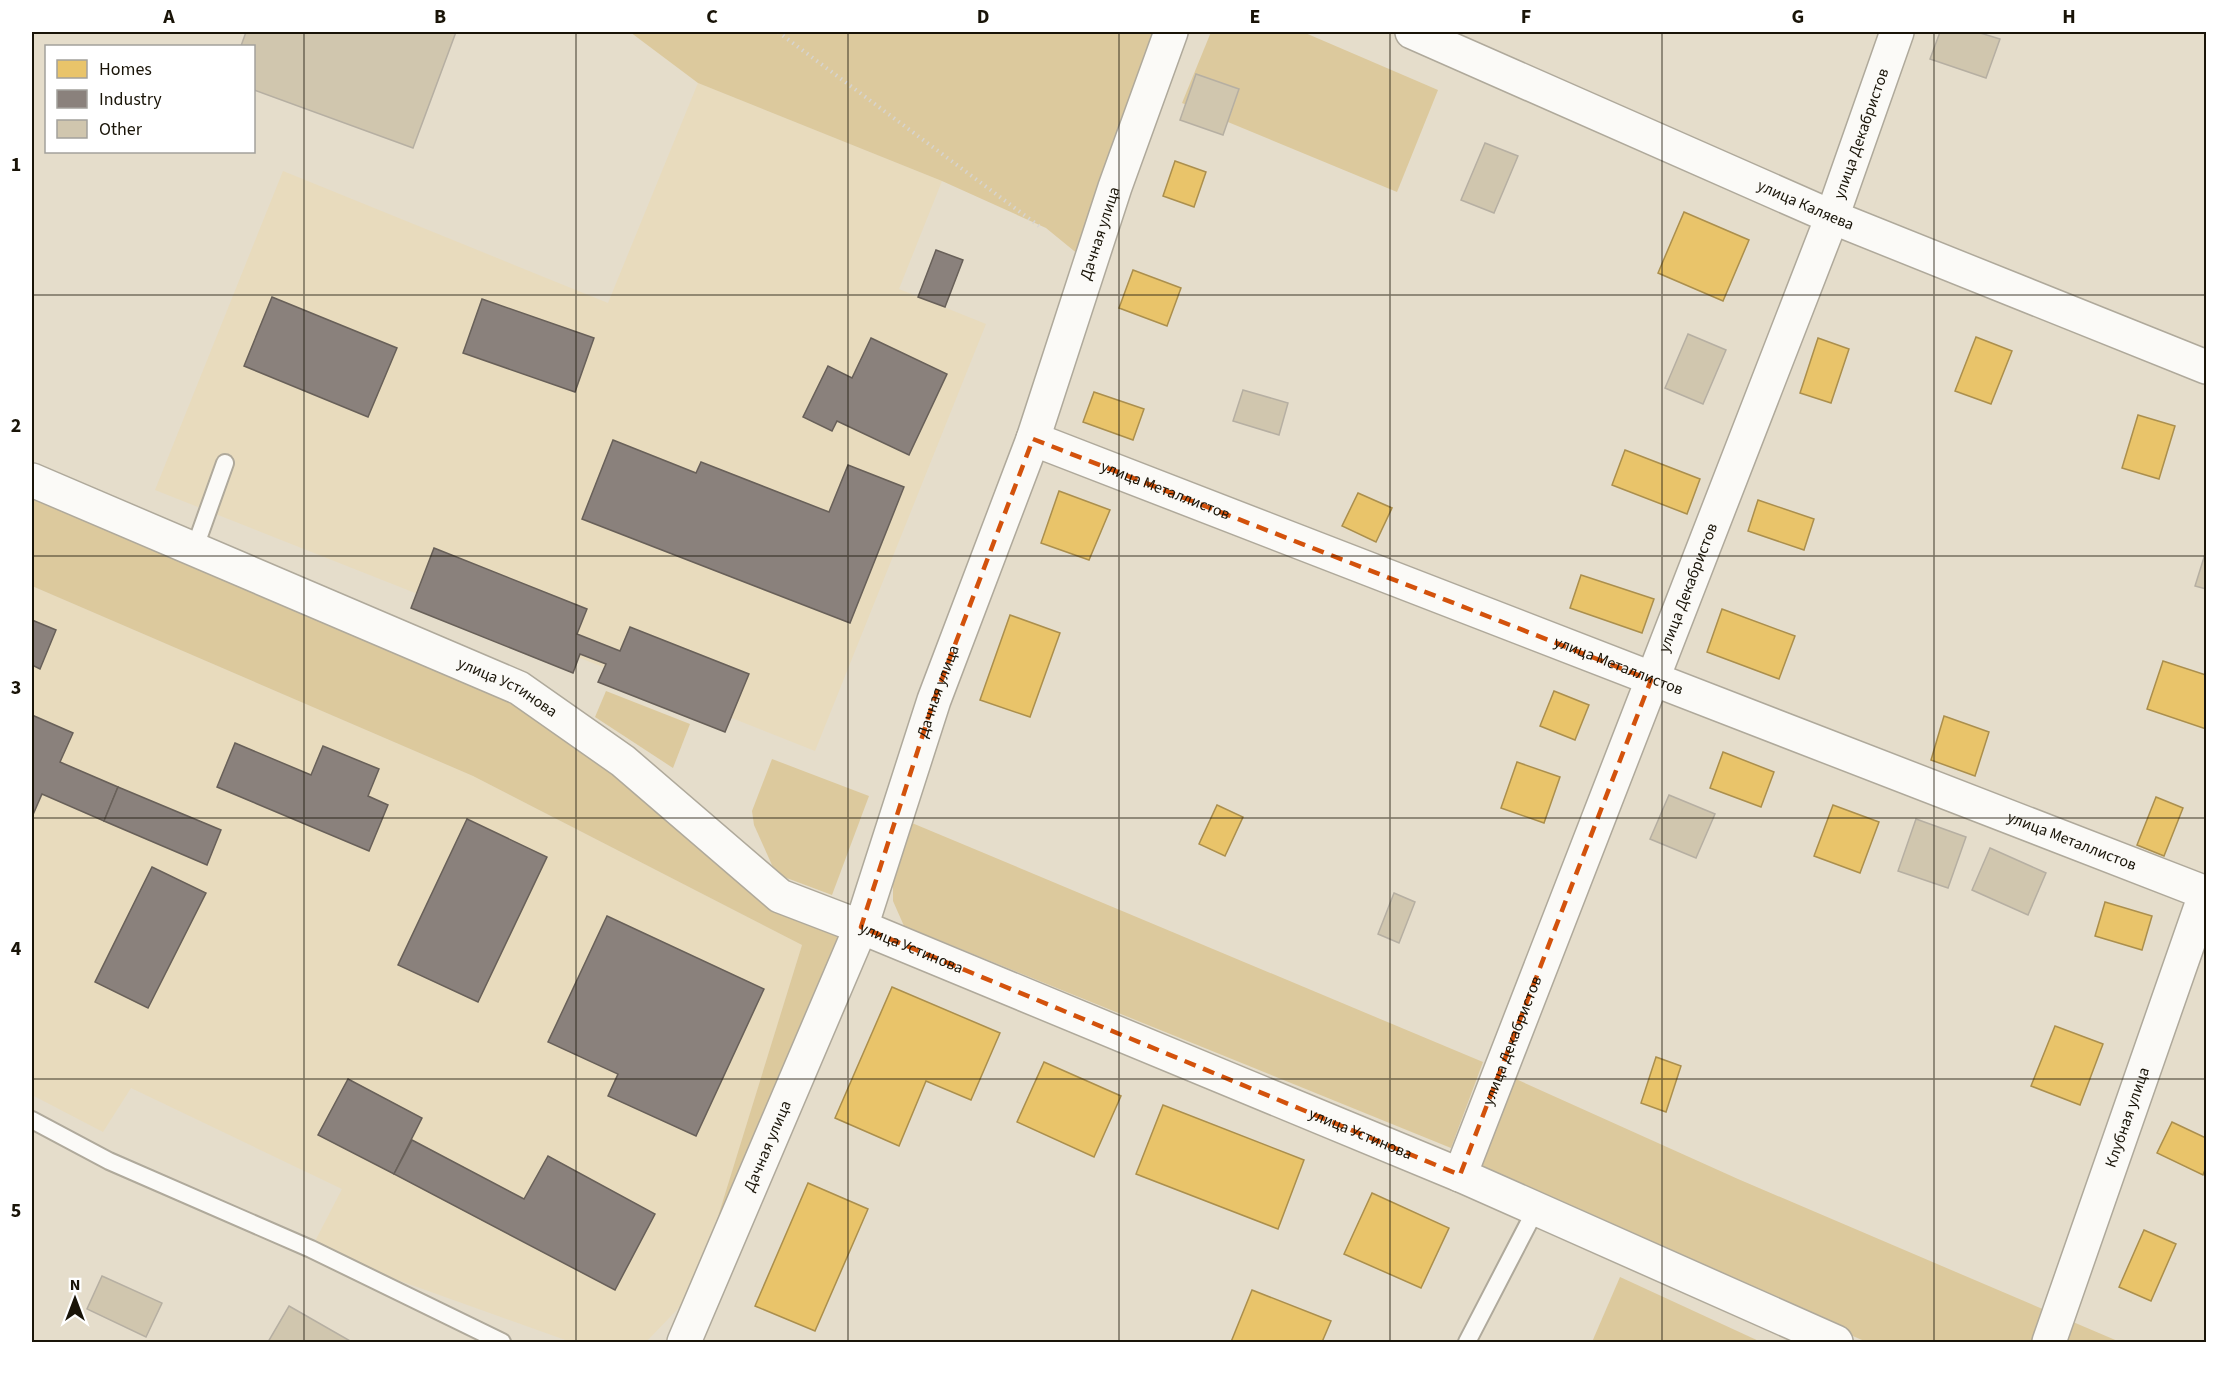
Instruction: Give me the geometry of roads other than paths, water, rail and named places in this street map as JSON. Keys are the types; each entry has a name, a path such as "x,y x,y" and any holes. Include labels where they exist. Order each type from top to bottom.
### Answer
{"street":[{"name":"Дачная улица","path":"684,1342 861,927 934,700 1033,439 1115,187 1171,32"},
{"name":"улица Каляева","path":"1412,32 1832,217 2206,367"},
{"name":"улица Декабристов","path":"1460,1175 1832,217 1897,32"},
{"name":"улица Металлистов","path":"1033,439 2206,893"},
{"name":"улица Устинова","path":"32,480 519,688 623,761 780,897 861,927 1460,1175 1836,1342"},
{"name":"Клубная улица","path":"2049,1342 2206,893"}],"lane":[{"path":"194,550 225,463"},
{"path":"32,1120 109,1161 311,1249 502,1342"},
{"path":"1467,1342 1536,1209"}]}
